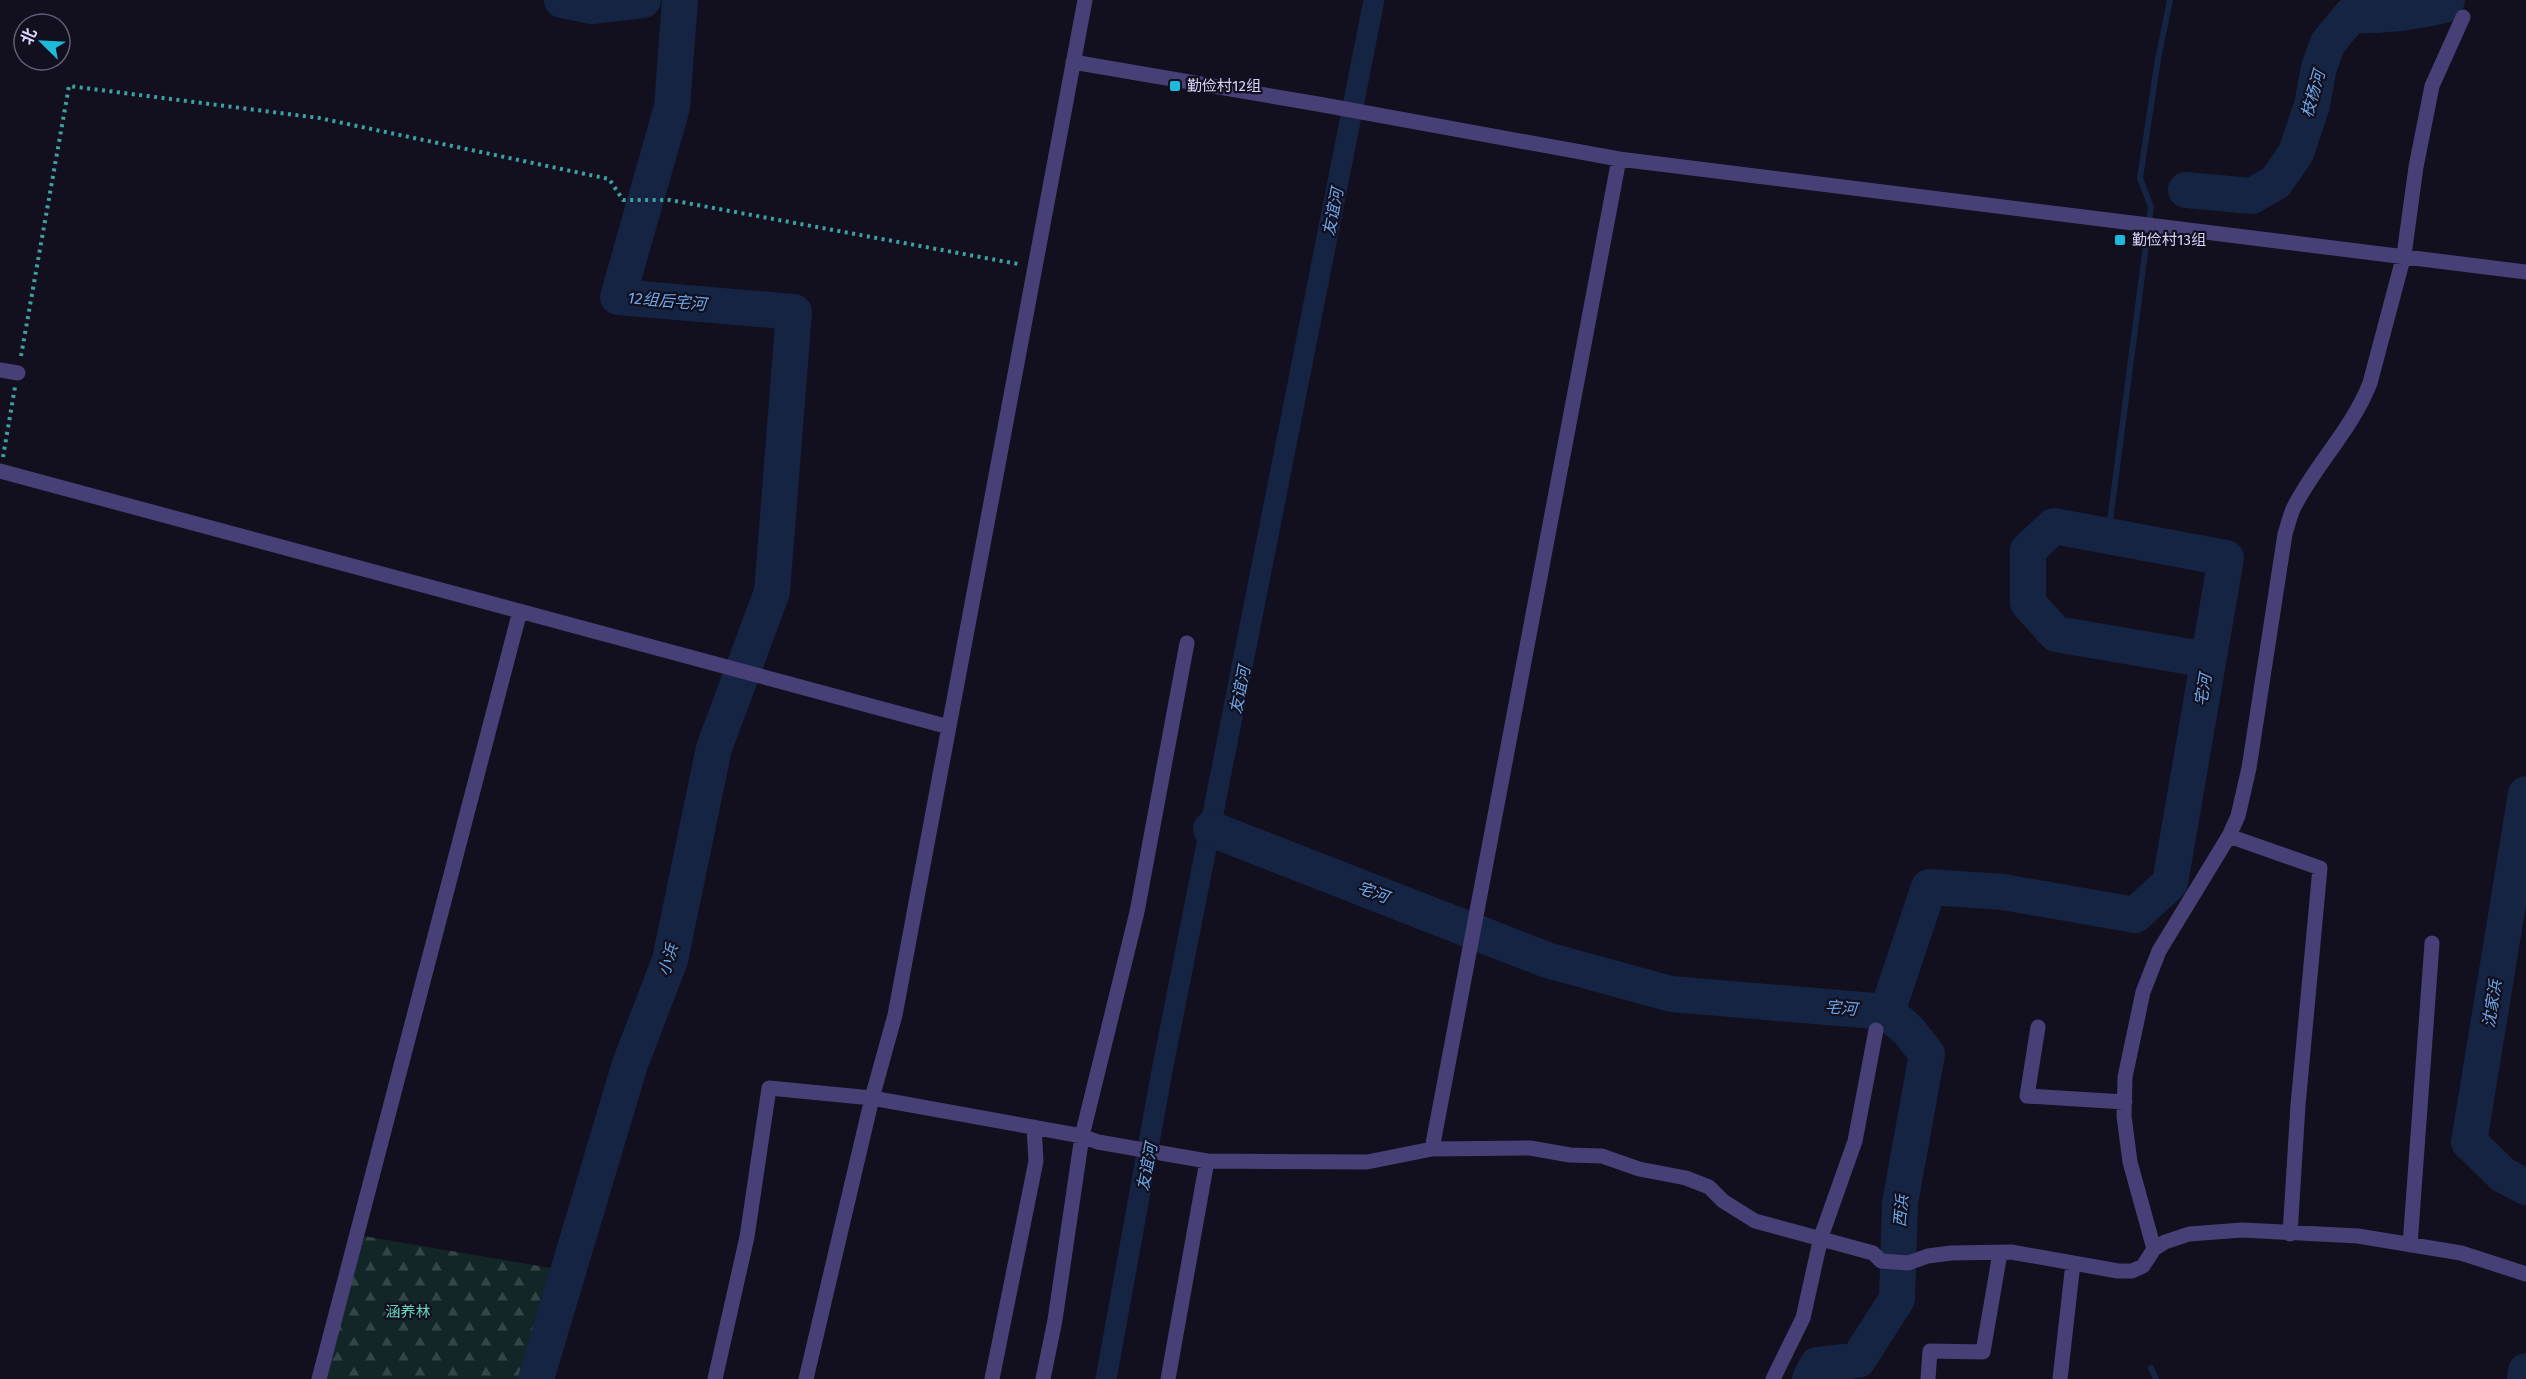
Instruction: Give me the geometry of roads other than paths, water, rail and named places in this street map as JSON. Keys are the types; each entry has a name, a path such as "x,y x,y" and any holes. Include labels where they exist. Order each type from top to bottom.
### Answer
{"street":[{"path":"806,1379 872,1098 895,1015 1085,0"},
{"path":"2154,1249 2130,1162 2125,1102 2125,1077 2143,992 2159,951 2229,836 2238,816 2249,768 2285,534 2294,507 2365,397 2404,255 2416,167 2432,86 2463,17"},
{"path":"1074,62 1619,159 2526,272"},
{"path":"1432,1149 1619,159"},
{"path":"0,370 18,373"},
{"path":"0,471 949,727"},
{"path":"319,1379 520,611"},
{"path":"1043,1379 1055,1320 1082,1136 1137,912 1187,644"},
{"path":"2229,836 2320,868 2298,1105 2290,1234"},
{"path":"2410,1245 2432,943"},
{"path":"2038,1027 2027,1096 2125,1102"},
{"path":"1773,1379 1803,1318 1821,1237 1856,1141 1876,1030"},
{"path":"715,1379 747,1237 769,1088 872,1098 1207,1161 1368,1162 1432,1149 1530,1148 1570,1155 1602,1156 1639,1169 1686,1178 1709,1186 1723,1201 1755,1221 1821,1237 1873,1253 1881,1261 1901,1263 1951,1253 2000,1253 2118,1271 2132,1270 2143,1266 2154,1249 2165,1242 2189,1234 2242,1230 2358,1236 2461,1253 2525,1274"},
{"path":"992,1379 1036,1161 1034,1127"},
{"path":"1168,1379 1207,1161"},
{"path":"1928,1379 1930,1352 1983,1352 2000,1253"},
{"path":"2060,1379 2073,1263"}],"waterway":[{"name":"12组后宅河","path":"562,0 592,6 643,0"},
{"name":"小浜","path":"536,1379 630,1064 670,960 714,748 772,592 794,312 618,297 672,107 680,0"},
{"name":"友谊河","path":"1106,1379 1162,1071 1374,0"},
{"path":"2108,536 2151,207 2140,178 2158,59 2170,0"},
{"name":"枝杨河","path":"2186,190 2252,196 2276,182 2296,153 2312,105 2319,67 2328,43 2351,15 2409,12 2444,5 2447,0"},
{"name":"宅河","path":"1211,829 1547,960 1671,994 1887,1012 1929,887 2003,892 2135,915 2170,883 2226,558 2054,526 2028,550 2028,603 2056,634 2208,660"},
{"name":"沈家浜","path":"2526,794 2469,1142 2503,1175 2526,1187"},
{"name":"西浜","path":"1810,1379 1817,1365 1858,1360 1897,1299 1900,1203 1927,1054 1908,1030 1887,1012"},
{"path":"2151,1368 2156,1379"},
{"path":"2525,1379 2526,1371"}],"place":[{"name":"勤俭村12组","path":"1175,86"},
{"name":"勤俭村13组","path":"2120,240"}],"park label":[{"name":"涵养林","path":"408,1312"}]}
